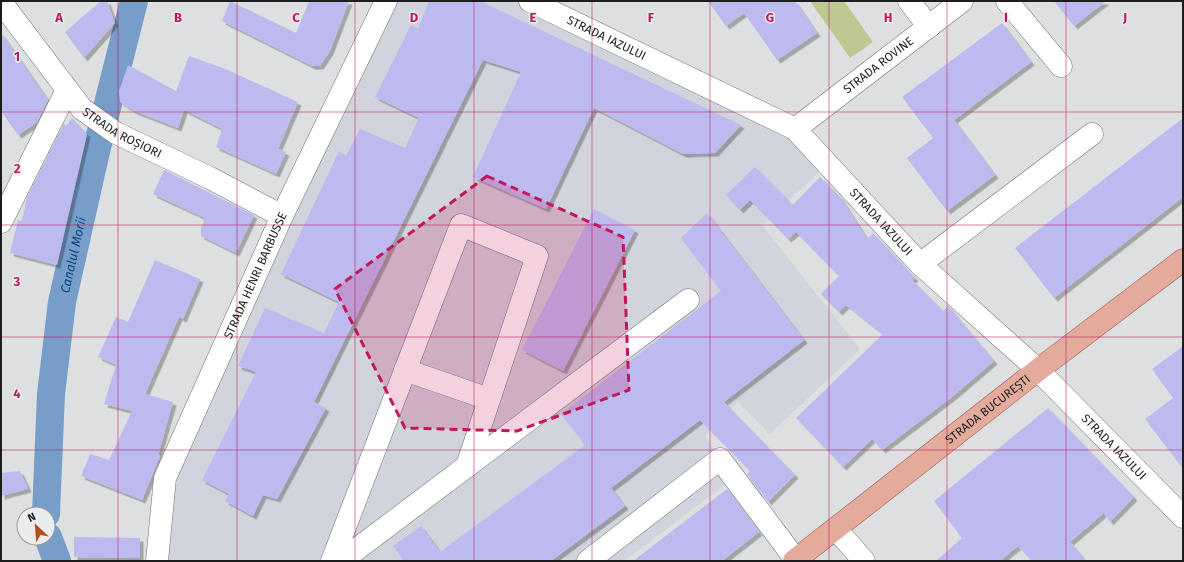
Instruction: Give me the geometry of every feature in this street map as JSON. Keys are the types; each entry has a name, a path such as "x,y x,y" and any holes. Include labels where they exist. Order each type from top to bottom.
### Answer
{"main road":[{"name":"STRADA BUCUREȘTI","path":"795,560 1038,370 1183,260"}],"street":[{"name":"STRADA HENRI BARBUSSE","path":"157,561 165,478 282,216 386,1"},
{"name":"STRADA IAZULUI","path":"530,1 795,129 920,264 1038,370 1183,517"},
{"path":"909,1 929,27"},
{"name":"STRADA ROVINE","path":"795,129 962,1"},
{"path":"1007,1 1061,66"},
{"name":"STRADA ROȘIORI","path":"1,2 82,109 116,133 210,178 282,216"},
{"path":"1,222 67,90"},
{"path":"920,264 1092,134"},
{"path":"332,561 461,225 537,256 467,466"},
{"path":"341,561 688,300"},
{"path":"405,370 489,399"},
{"path":"588,561 720,460 795,560"},
{"path":"836,529 864,561"}],"highlighted area":[{"path":"487,176 623,237 629,390 517,431 405,428 335,289"}],"shaded area":[{"path":"386,1 530,1 795,129 828,164 762,225 860,349 770,434 738,402 705,436 734,478 624,561 157,561 165,478"}],"green space":[{"path":"810,1 844,1 873,42 850,58"}],"building":[{"path":"101,1 107,1 115,23 84,58 65,32"},
{"path":"230,1 296,33 309,1 349,1 330,51 320,66 312,66 222,21"},
{"path":"429,1 480,1 741,125 715,153 683,154 594,108 546,209 473,177 521,72 483,60 314,402 326,408 277,499 263,495 253,516 225,501 229,494 202,480 256,372 238,366 265,308 324,333 339,302 281,274 339,151 346,156 360,129 405,148 419,118 375,97 411,25 418,28"},
{"path":"708,1 795,1 817,33 777,60 744,13 726,26"},
{"path":"1054,1 1106,1 1074,26"},
{"path":"1002,23 1031,62 954,120 995,175 947,211 907,158 933,138 902,97"},
{"path":"1,33 48,100 37,122 18,135 1,111"},
{"path":"189,56 223,68 298,102 278,149 286,152 276,174 216,147 222,129 184,110 178,128 134,111 120,102 119,91 128,65 176,91"},
{"path":"72,118 87,134 57,265 10,253 18,220 22,221 27,197 64,123 66,126"},
{"path":"1183,118 1183,197 1054,298 1015,248"},
{"path":"755,167 793,205 820,177 840,197 867,239 873,233 915,278 912,280 943,311 948,306 994,361 952,397 882,450 872,439 843,467 796,418 883,334 846,305 839,312 821,294 839,276 796,232 788,239 750,200 740,210 726,195"},
{"path":"164,170 254,215 236,253 201,236 201,228 205,218 153,194"},
{"path":"594,209 635,230 563,371 522,350"},
{"path":"707,213 804,340 724,402 795,475 768,502 747,474 750,471 700,420 611,488 625,506 551,561 404,561 393,546 421,526 440,552 585,445 561,414 721,291 681,238"},
{"path":"155,260 200,279 183,319 179,317 145,394 173,402 158,455 160,456 142,500 81,476 90,454 109,460 132,411 104,404 116,365 98,357 116,317 128,322"},
{"path":"1183,346 1183,469 1145,419 1173,398 1152,369"},
{"path":"1048,408 1134,497 1110,522 1104,513 1070,542 1086,561 1032,561 1018,546 1000,561 936,561 962,538 934,501"},
{"path":"20,471 28,489 1,496 1,473"},
{"path":"727,489 759,532 722,561 633,561"},
{"path":"74,537 140,538 140,558 74,557"}],"waterway":[{"name":"Canalul Morii","path":"46,506 51,394 62,302 97,147 134,1"},
{"name":"Canalul Morii","path":"51,546 57,561"}]}
